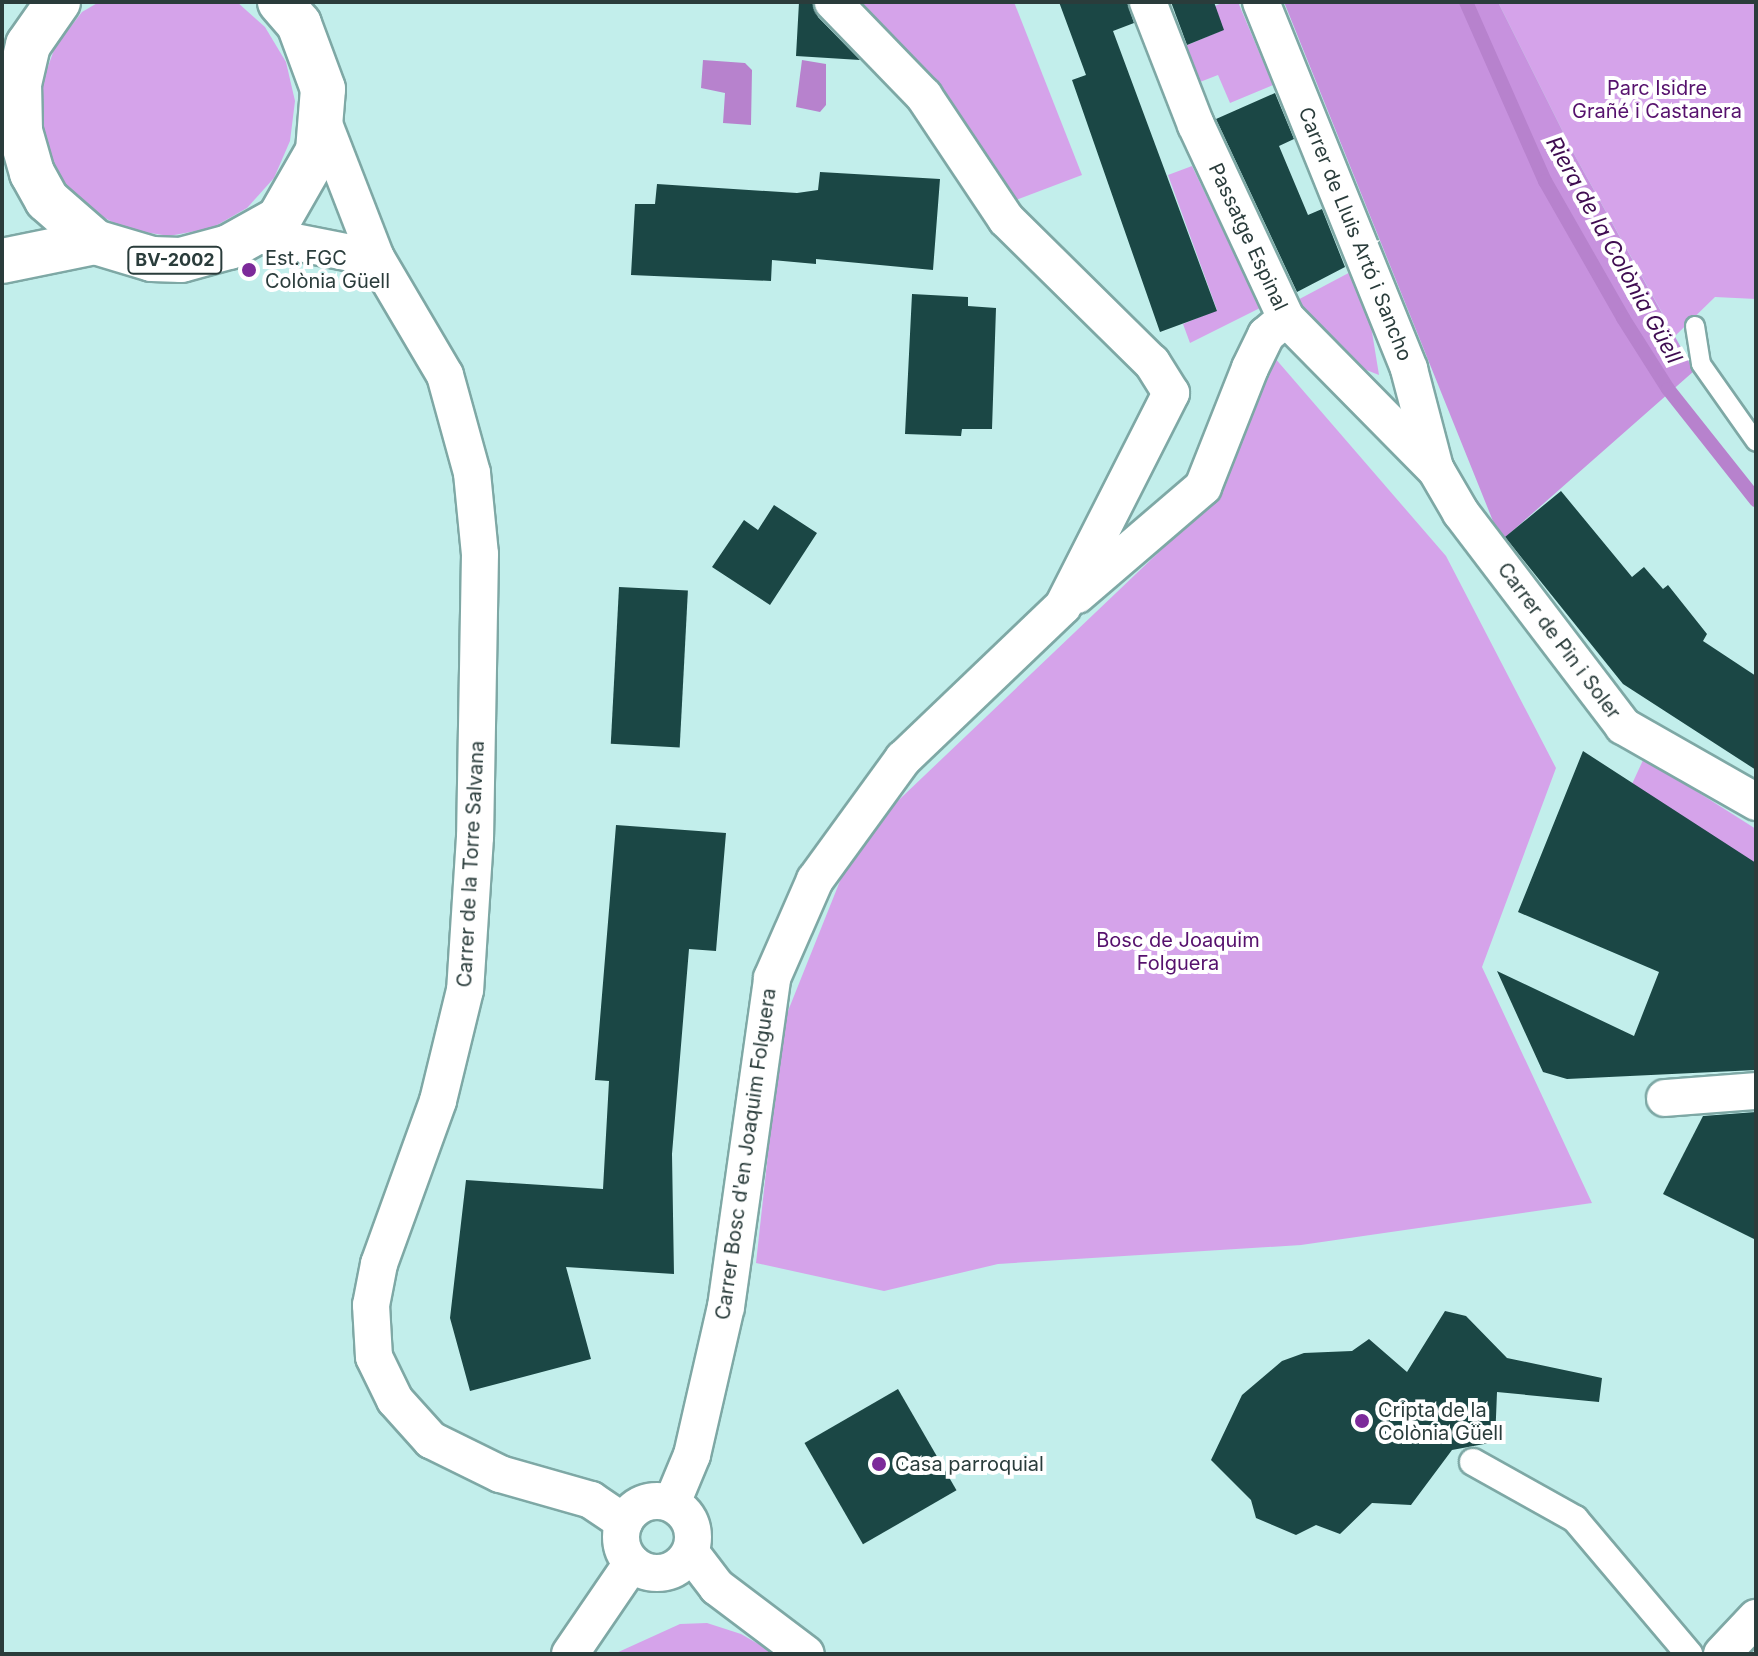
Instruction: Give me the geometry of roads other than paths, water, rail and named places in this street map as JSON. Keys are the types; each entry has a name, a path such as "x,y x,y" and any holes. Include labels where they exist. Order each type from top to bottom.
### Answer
{"main road":[{"name":"BV-2002","path":"58,2 28,45 19,83 20,131 32,173 47,200 95,242 152,259 181,260 206,255 279,219 296,197 318,151 324,124 323,89 314,54 299,24 280,2"},
{"name":"BV-2002","path":"314,54 325,2"},
{"name":"BV-2002","path":"2,177 20,131"},
{"name":"BV-2002","path":"2,261 95,242"}],"street":[{"name":"Carrer Bosc d'en Joaquim Folguera","path":"672,1503 692,1455 726,1307 772,978 815,880 903,759 1063,606 1171,393 1152,363 1006,219 924,96 833,2"},
{"name":"Passatge Espinal","path":"1148,2 1196,125 1286,318 1436,470"},
{"name":"Carrer de Lluis Artó i Sancho","path":"1261,2 1409,369 1436,470"},
{"name":"Carrer de la Torre Salvana","path":"324,124 376,258 421,326 445,375 464,430 478,520 480,587 475,837 465,990 438,1101 379,1264 371,1305 374,1357 395,1400 431,1440 500,1474 591,1500 624,1522"},
{"path":"254,234 376,258"},
{"path":"1063,606 1203,487 1260,346 1286,318"},
{"name":"Carrer de Pin i Soler","path":"1436,470 1461,513 1623,726 1756,802"},
{"path":"1665,1098 1756,1091"},
{"path":"1473,1462 1575,1519 1689,1654"},
{"path":"691,1553 664,1573 632,1563 621,1544 624,1522 639,1505 672,1503 689,1519 691,1553 717,1587 806,1654"},
{"path":"570,1654 632,1563"},
{"path":"1722,1654 1756,1618"}],"lane":[{"path":"1695,326 1701,364 1756,442"}],"waterway":[{"name":"Riera de la Colònia Güell","path":"1466,2 1545,181 1623,318 1668,389 1756,500"}],"place":[{"name":"Est. FGC Colònia Güell","path":"249,270"},
{"name":"Cripta de la Colònia Güell","path":"1362,1421"},
{"name":"Casa parroquial","path":"879,1464"}],"park label":[{"name":"Parc Isidre Grañé i Castanera","path":"1657,100"},
{"name":"Bosc de Joaquim Folguera","path":"1178,952"}]}
